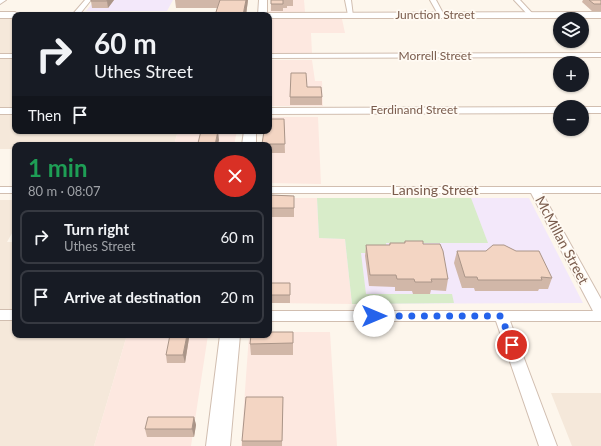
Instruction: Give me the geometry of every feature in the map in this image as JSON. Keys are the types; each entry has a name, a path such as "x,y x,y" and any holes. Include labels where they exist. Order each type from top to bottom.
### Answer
{"street":[{"path":"78,12 88,0"},
{"path":"262,12 263,0"},
{"path":"348,0 351,15"},
{"path":"432,0 441,15"},
{"path":"517,0 531,15"},
{"name":"Junction Street","path":"272,15 601,15"},
{"path":"0,16 12,16"},
{"name":"Morrell Street","path":"272,56 601,55"},
{"path":"0,56 12,56"},
{"name":"Ferdinand Street","path":"272,110 553,110"},
{"path":"589,110 601,110"},
{"path":"0,111 12,111"},
{"path":"0,190 12,190"},
{"name":"Lansing Street","path":"272,190 601,190"},
{"name":"McMillan Street","path":"535,190 601,312"},
{"path":"0,315 12,315"},
{"path":"272,316 601,316"},
{"path":"501,316 548,446"},
{"path":"218,446 230,338"}],"shaded area":[{"path":"95,0 173,0 167,11 86,11"},
{"path":"271,0 304,0 305,12 270,12"},
{"path":"0,18 12,18 12,134 177,134 175,142 12,142 12,149 0,149"},
{"path":"272,19 342,19 345,33 311,33 312,53 272,53"},
{"path":"272,60 312,60 315,81 322,81 323,106 272,106"},
{"path":"272,117 318,117 321,184 272,183 272,142 264,142 268,134 272,134"},
{"path":"177,134 236,134 235,142 175,142"},
{"path":"272,198 317,198 319,238 345,238 352,304 272,303"},
{"path":"317,198 529,198 583,303 352,304 345,239 319,238"},
{"path":"0,200 12,200 12,233 7,242 12,242 12,338 126,338 94,446 0,446"},
{"path":"272,332 330,332 337,446 241,446 249,338 272,338"},
{"path":"126,338 208,338 191,446 94,446"},
{"path":"551,393 601,393 601,446 572,446"}],"green space":[{"path":"317,198 471,198 488,243 386,243 387,253 361,253 366,294 452,294 454,303 352,304 345,239 319,238"}],"building":[{"path":"107,0 107,1 91,1"},
{"path":"220,0 246,0 244,12 216,12"},
{"path":"271,0 283,0 283,4 271,4"},
{"path":"589,0 601,0 601,4 594,4"},
{"path":"291,73 306,73 307,87 321,87 322,97 290,97"},
{"path":"272,119 284,119 285,144 262,142 264,134 272,134"},
{"path":"200,134 217,134 216,142 198,142"},
{"path":"272,195 294,196 294,208 272,208"},
{"path":"405,241 423,241 423,244 440,244 443,251 448,279 431,279 432,282 415,282 414,279 397,279 396,275 370,275 366,245 390,245 390,243 405,243"},
{"path":"493,245 504,245 516,251 539,251 552,278 541,277 542,280 478,280 477,277 465,277 457,251 486,251"},
{"path":"272,283 290,283 290,295 272,295"},
{"path":"272,332 293,332 293,343 250,344 251,338 272,338"},
{"path":"169,338 186,338 183,355 166,355"},
{"path":"246,397 283,397 282,441 242,441"},
{"path":"148,417 194,417 192,429 145,429"}],"route":[{"path":"374,316 501,316 512,345"}]}
